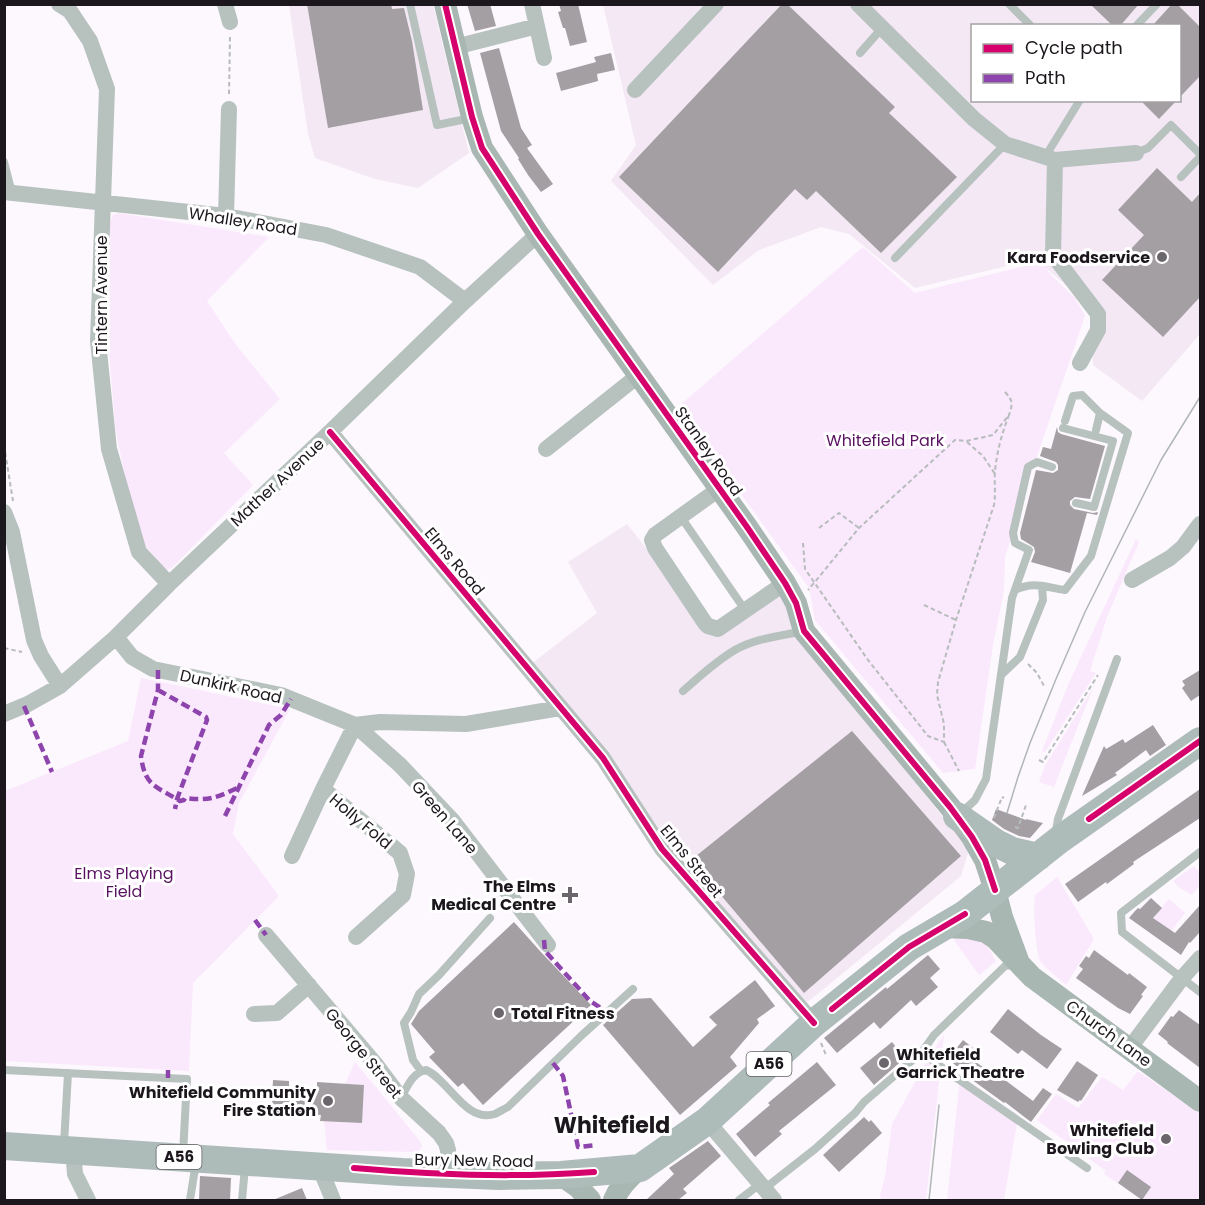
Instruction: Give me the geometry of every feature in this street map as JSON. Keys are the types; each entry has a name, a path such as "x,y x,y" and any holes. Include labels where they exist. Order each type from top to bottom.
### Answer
{"highway":[{"name":"A56","path":"640,1168 707,1121 814,1023 909,947 965,914 1049,849 1200,741"},
{"path":"957,816 996,843 1012,851 1049,849"},
{"name":"Bury New Road","path":"4,1146 499,1176 640,1168"}],"street":[{"name":"Tintern Avenue","path":"59,4 70,11 90,41 106,89 98,341 110,448 139,552 169,584"},
{"path":"225,4 230,21"},
{"name":"Stanley Road","path":"445,4 472,117 482,148 538,234 791,591 804,631 972,837 985,860 995,890"},
{"path":"532,4 544,58"},
{"path":"635,90 716,4"},
{"path":"859,5 974,118 1005,144 1050,159 1136,153"},
{"path":"455,47 537,26"},
{"path":"226,216 229,109"},
{"path":"1050,159 1053,255 1098,314 1098,330 1080,363"},
{"name":"Whalley Road","path":"8,192 226,216 326,235 420,267 465,301"},
{"name":"Mather Avenue","path":"4,714 60,686 116,638 169,584 538,234"},
{"path":"546,449 639,375"},
{"name":"Elms Road","path":"330,432 560,708"},
{"path":"720,489 652,540 705,623 718,629 785,583"},
{"path":"9,507 34,640 60,686"},
{"path":"1132,580 1152,560 1170,558 1183,547 1200,524"},
{"name":"Dunkirk Road","path":"116,638 132,657 153,669 281,696 355,725"},
{"path":"292,856 355,725 380,722 466,724 560,708"},
{"name":"Elms Street","path":"560,708 603,759 662,849 814,1023"},
{"name":"Green Lane","path":"355,725 400,765 453,821 548,945"},
{"name":"Holly Fold","path":"323,789 400,853 407,874 403,895 356,937"},
{"name":"Church Lane","path":"995,890 1019,963"},
{"name":"Church Lane","path":"942,927 968,928 986,932 996,939 1032,977 1200,1101"},
{"name":"George Street","path":"266,935 377,1066 401,1098 430,1124 446,1143 450,1174"},
{"path":"1129,1048 1200,958"},
{"path":"254,1014 277,1013 309,986"},
{"path":"707,1121 766,1191"},
{"path":"68,1150 75,1174 88,1200"},
{"path":"319,1166 333,1200"},
{"path":"614,1200 627,1179 640,1168"},
{"path":"561,1174 578,1186 590,1200"}],"lane":[{"path":"410,4 437,125 472,117"},
{"path":"1009,4 1029,24"},
{"path":"1138,24 1157,4"},
{"path":"860,53 882,28"},
{"path":"1050,159 1079,102"},
{"path":"1136,153 1148,148 1171,125 1200,155 1181,177"},
{"path":"895,258 1005,144"},
{"path":"4,162 8,192"},
{"path":"1015,590 1032,584 1065,590 1091,556 1128,433 1100,413 1082,395 1073,396 1064,424 1113,441 1094,507 1076,503"},
{"path":"1096,430 1100,413"},
{"path":"957,816 975,800 986,779 1015,590 1029,550 1016,543 1013,533 1029,467 1037,462 1052,467"},
{"path":"681,517 745,610"},
{"path":"1001,675 1020,657 1043,600 1042,586"},
{"path":"683,691 736,649 762,640 804,631"},
{"path":"1049,849 1117,659"},
{"path":"1200,852 1121,913 1122,932 1200,992"},
{"path":"421,1071 413,1060 404,1023 419,994 490,918"},
{"path":"739,1200 766,1191 922,1052 934,1035 1005,966 1019,963"},
{"path":"401,1098 411,1080 421,1071 426,1070 431,1072 469,1109 481,1114 494,1114 508,1107 633,989"},
{"path":"922,1052 1087,1168"},
{"path":"4,1070 187,1079 190,1200"},
{"path":"68,1073 68,1150"},
{"path":"242,1200 245,1161"}],"path":[{"path":"229,109 230,21"},
{"path":"959,771 944,742 944,724 937,695 938,682 994,504 996,490 994,474 1000,437 1013,405 1011,398 1005,392"},
{"path":"796,603 860,528 955,440 966,441 993,435 1009,415"},
{"path":"966,441 983,456 994,474"},
{"path":"4,445 9,507"},
{"path":"819,528 839,513 860,528"},
{"path":"803,543 805,569 868,660 928,736 944,742"},
{"path":"924,605 956,620"},
{"path":"1020,657 1038,673 1044,686"},
{"path":"1039,760 1043,762 1098,675 1111,679"},
{"path":"996,814 1002,797 1004,798"},
{"path":"1020,822 1026,805 1024,804"}],"shaded area":[{"path":"289,5 433,5 469,153 418,188 375,179 315,158 308,134"},
{"path":"603,5 1200,5 1200,334 1142,401 1093,365 1092,316 1070,289 1036,259 915,288 849,234 821,227 759,250 713,285 611,181 636,145"},
{"path":"627,524 715,635 782,588 823,666 969,850 961,876 803,1006 526,668 597,613 568,562"}],"green space":[{"path":"119,213 269,237 207,301 236,345 280,399 224,453 253,485 172,568 165,570 145,545 133,508 115,425 109,349 110,223 113,215"},
{"name":"Whitefield Park","path":"863,247 915,293 1042,262 1051,275 1075,298 1085,316 1005,557 1004,591 993,645 975,769 943,773 815,620 809,588 678,407"},
{"path":"1136,539 1139,542 1107,617 1090,671 1096,673 1045,752 1042,751 1068,685"},
{"name":"Elms Playing Field","path":"141,678 290,709 239,803 233,834 279,896 193,983 189,1071 5,1061 5,791 128,741"},
{"path":"1093,688 1054,787 1039,782 1045,766"},
{"path":"1194,866 1200,873 1200,885 1192,895 1173,881"},
{"path":"1057,877 1094,939 1066,985 1041,962 1035,929 1035,895"},
{"path":"1169,899 1185,913 1171,931 1153,918"},
{"path":"958,936 977,938 988,947 996,961 979,975 954,940"},
{"path":"944,1035 926,1200 881,1200 892,1124 930,1055"},
{"path":"355,1062 420,1141 422,1146 419,1151 327,1150 324,1121 358,1099 363,1099 364,1085 345,1084"},
{"path":"1138,1071 1200,1114 1200,1200 1143,1200 1104,1174 1106,1171 1037,1120 1056,1094 1078,1108 1102,1077 1123,1090"},
{"path":"960,1078 1017,1123 1004,1200 947,1200"}],"building":[{"path":"307,4 391,4 392,9 404,8 412,41 423,110 328,128"},
{"path":"467,4 490,4 496,26 475,31"},
{"path":"559,4 578,4 587,42 570,46 558,12 561,11"},
{"path":"782,4 787,4 895,107 889,113 957,177 881,253 816,191 807,200 795,189 718,272 619,177"},
{"path":"1090,4 1139,4 1122,24 1111,24"},
{"path":"1172,4 1177,4 1200,27 1200,76 1181,96 1181,24 1154,24"},
{"path":"499,48 521,128 532,145 527,148 553,184 541,192 501,131 480,53"},
{"path":"611,53 615,70 597,74 598,81 561,91 556,73 596,62 594,57"},
{"path":"1142,102 1175,102 1159,119"},
{"name":"Kara Foodservice","path":"1157,168 1192,202 1200,193 1200,297 1163,337 1102,280 1144,235 1118,210"},
{"path":"1057,427 1061,434 1105,446 1090,499 1075,497 1070,501 1074,509 1098,512 1097,515 1087,513 1070,573 1031,562 1035,552 1034,547 1021,539 1020,533 1036,470 1053,473 1058,470 1056,462 1040,456 1043,447 1051,449"},
{"path":"1200,670 1200,695 1191,701 1182,688 1185,685 1182,681"},
{"path":"1153,725 1166,745 1150,756 1146,750 1115,773 1117,775 1082,796 1104,746 1106,749 1123,739 1125,743"},
{"path":"852,731 961,856 804,993 691,860"},
{"path":"1200,789 1200,818 1078,902 1065,884"},
{"path":"996,809 1026,820 1043,823 1030,838 1019,836 992,820"},
{"path":"1151,898 1162,908 1153,918 1175,933 1200,905 1200,932 1189,942 1181,955 1129,918"},
{"name":"Total Fitness","path":"514,922 591,1005 483,1105 463,1083 458,1087 429,1057 435,1052 411,1024 419,1011"},
{"path":"1094,950 1147,987 1130,1014 1076,978 1083,969 1079,966 1086,956 1089,958"},
{"path":"928,955 940,969 930,978 938,987 916,1006 911,1000 880,1029 874,1022 837,1053 824,1038"},
{"path":"755,980 775,1006 757,1019 759,1023 730,1057 737,1066 680,1115 603,1025 632,999 651,998 693,1047 717,1025 709,1017"},
{"path":"1008,1009 1062,1049 1047,1069 1022,1050 1018,1054 990,1032"},
{"path":"1179,1010 1200,1025 1200,1068 1158,1034 1171,1016 1173,1017"},
{"path":"963,1040 973,1048 967,1056 1000,1079 1001,1077 1033,1101 1043,1088 1052,1094 1031,1122 964,1074 948,1059"},
{"name":"Whitefield Garrick Theatre","path":"892,1042 905,1058 874,1085 860,1068"},
{"path":"1077,1061 1098,1075 1081,1101 1078,1102 1057,1090"},
{"path":"817,1062 836,1085 779,1131 782,1134 755,1157 736,1134 770,1105 768,1103"},
{"path":"273,1080 289,1081 289,1088 317,1089 317,1082 364,1085 362,1123 320,1121 321,1115 288,1113 288,1118 271,1117"},
{"path":"864,1117 869,1122 871,1120 882,1133 839,1172 823,1155"},
{"path":"708,1141 721,1156 683,1189 687,1193 678,1200 646,1200 674,1174 669,1168"},
{"path":"1127,1170 1151,1187 1142,1200 1118,1183"},
{"path":"200,1176 231,1178 230,1200 199,1200"},
{"path":"302,1188 307,1200 273,1200"}],"tram line":[{"path":"1007,813 1030,743 1085,612 1161,460 1200,397"},
{"path":"929,1200 939,1105"}],"marked path":[{"path":"158,670 158,690 141,756 145,774 149,780 180,801 185,798 212,798 237,788"},
{"path":"158,690 206,717 207,720 175,809"},
{"path":"225,816 269,725 281,715 291,699"},
{"path":"24,706 52,772"},
{"path":"255,920 266,935"},
{"path":"544,940 545,951 590,1001 606,1014"},
{"path":"553,1063 563,1076 578,1147 596,1145"},
{"path":"168,1070 168,1078"}],"cycle path":[{"path":"445,4 472,117 482,148 538,234 785,583 796,603 804,631 950,807 972,837 985,860 995,890"},
{"path":"330,432 603,758 662,849 814,1023"},
{"path":"1089,819 1200,741"},
{"path":"832,1009 909,947 965,914"},
{"path":"354,1168 474,1175 594,1172"}],"place":[{"name":"Kara Foodservice","path":"1162,257"},
{"name":"The Elms Medical Centre","path":"570,895"},
{"name":"Total Fitness","path":"499,1013"},
{"name":"Whitefield Garrick Theatre","path":"884,1063"},
{"name":"Whitefield Community Fire Station","path":"328,1101"},
{"name":"Whitefield Bowling Club","path":"1166,1139"}],"district":[{"name":"Whitefield","path":"612,1125"}]}
